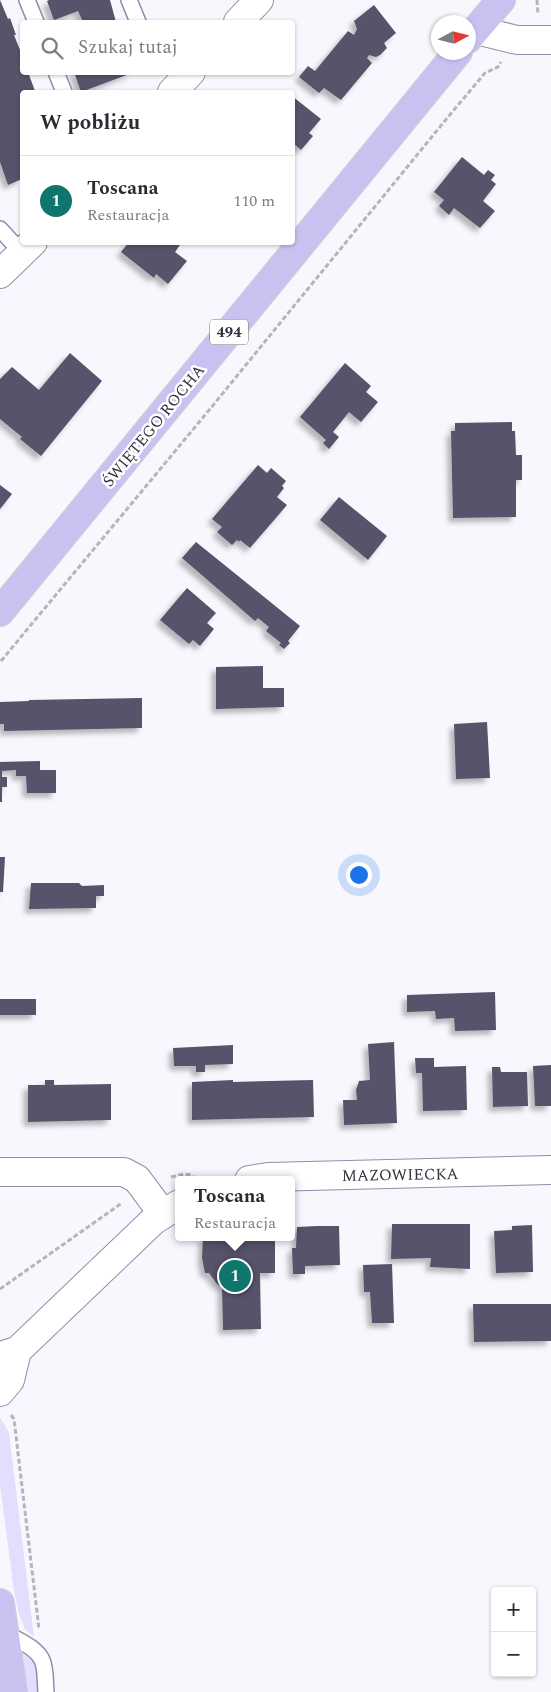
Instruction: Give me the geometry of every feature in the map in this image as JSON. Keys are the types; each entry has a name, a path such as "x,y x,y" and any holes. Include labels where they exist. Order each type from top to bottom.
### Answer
{"main road":[{"path":"476,29 501,0"},
{"name":"ŚWIĘTEGO ROCHA","path":"0,612 451,60"},
{"path":"0,1603 6,1633 13,1692"}],"street":[{"path":"240,20 259,0"},
{"path":"476,35 517,40 551,40"},
{"path":"0,274 28,248"},
{"name":"MAZOWIECKA","path":"295,1176 551,1170"},
{"path":"0,1172 124,1172 137,1179 145,1189 171,1209 153,1221 8,1354 10,1380 5,1403"}],"lane":[{"path":"27,0 35,20"},
{"path":"129,0 137,20"},
{"path":"57,75 63,90"},
{"path":"0,229 20,243"},
{"path":"6,1633 38,1654 42,1661 46,1692"}],"path":[{"path":"1,661 448,117 485,73 498,67 517,40 538,17 537,0"},
{"path":"0,1289 145,1189"},
{"path":"5,1403 14,1419 42,1661"}],"shaded area":[{"path":"0,1418 9,1433 34,1637 25,1629 19,1614 14,1591 0,1485"},
{"path":"21,1653 27,1655 34,1663 38,1692 25,1692"}],"building":[{"path":"0,0 8,19 10,18 20,50 20,75 29,75 35,90 20,90 20,180 8,185 0,162"},
{"path":"110,0 115,20 82,20 78,11 54,20 47,1"},
{"path":"374,5 396,33 384,43 387,48 380,55 376,57 369,55 367,58 372,63 341,100 324,88 319,93 299,77 308,66 315,71 348,31 354,35 357,29 354,21"},
{"path":"75,75 127,75 86,90 80,90"},
{"path":"295,98 321,119 309,133 313,136 301,150 295,145"},
{"path":"462,157 484,175 488,170 495,175 491,180 496,184 483,201 495,211 480,228 454,208 449,215 439,206 444,200 434,192"},
{"path":"127,245 180,245 175,252 187,261 168,284 156,274 154,278 121,252"},
{"path":"70,353 102,381 41,456 0,419 0,379 12,367 39,390"},
{"path":"345,363 371,386 366,392 378,402 361,422 349,412 333,432 339,437 329,449 323,443 326,440 300,417"},
{"path":"512,422 512,431 515,431 516,455 522,455 522,480 516,480 516,517 453,518 451,431 455,431 455,423"},
{"path":"258,465 267,473 271,468 286,481 282,486 284,488 277,497 287,505 250,548 240,540 239,542 237,540 232,545 217,532 222,527 212,519"},
{"path":"0,485 12,494 0,509"},
{"path":"339,497 387,536 368,560 320,520"},
{"path":"196,542 300,626 284,649 279,645 281,643 266,631 269,627 258,618 255,621 182,558"},
{"path":"187,588 216,613 207,623 214,629 200,646 193,640 189,644 160,620"},
{"path":"263,666 263,688 284,688 284,707 216,709 216,667"},
{"path":"142,698 142,728 4,731 4,724 0,724 0,702"},
{"path":"487,722 490,778 456,779 454,724"},
{"path":"40,761 40,770 56,770 56,793 27,793 26,776 16,776 16,770 2,771 2,777 0,777 0,762"},
{"path":"0,777 7,777 7,787 2,787 2,802 0,802"},
{"path":"0,857 5,857 3,892 0,892"},
{"path":"31,883 79,883 82,886 104,885 104,896 96,896 96,908 29,909"},
{"path":"495,992 496,1030 455,1031 454,1018 436,1019 435,1011 407,1012 407,995"},
{"path":"0,999 36,999 36,1015 0,1015"},
{"path":"394,1042 397,1123 344,1125 343,1100 357,1100 356,1090 359,1081 370,1080 368,1044"},
{"path":"233,1045 233,1064 205,1065 205,1072 196,1072 196,1066 174,1066 173,1048"},
{"path":"415,1058 434,1058 434,1067 466,1066 467,1110 423,1111 422,1073 416,1073"},
{"path":"551,1065 551,1106 535,1106 533,1066"},
{"path":"492,1067 500,1067 501,1072 527,1072 528,1106 493,1107"},
{"path":"45,1080 54,1080 54,1085 111,1084 111,1120 28,1122 28,1085 45,1085"},
{"path":"233,1080 233,1082 313,1080 314,1117 192,1120 192,1082"},
{"path":"392,1224 470,1224 470,1269 430,1267 431,1258 391,1259"},
{"path":"532,1225 533,1272 496,1273 494,1231 512,1230 512,1226"},
{"path":"339,1226 340,1265 305,1266 305,1274 293,1274 292,1248 296,1248 297,1227"},
{"path":"203,1241 275,1241 275,1273 260,1273 261,1329 223,1330 222,1287 217,1284 209,1273 205,1273 202,1258"},
{"path":"392,1264 394,1323 372,1323 370,1292 364,1292 363,1265"},
{"path":"473,1304 551,1304 551,1341 474,1342"}],"place":[{"name":"Toscana","path":"235,1276"}]}
